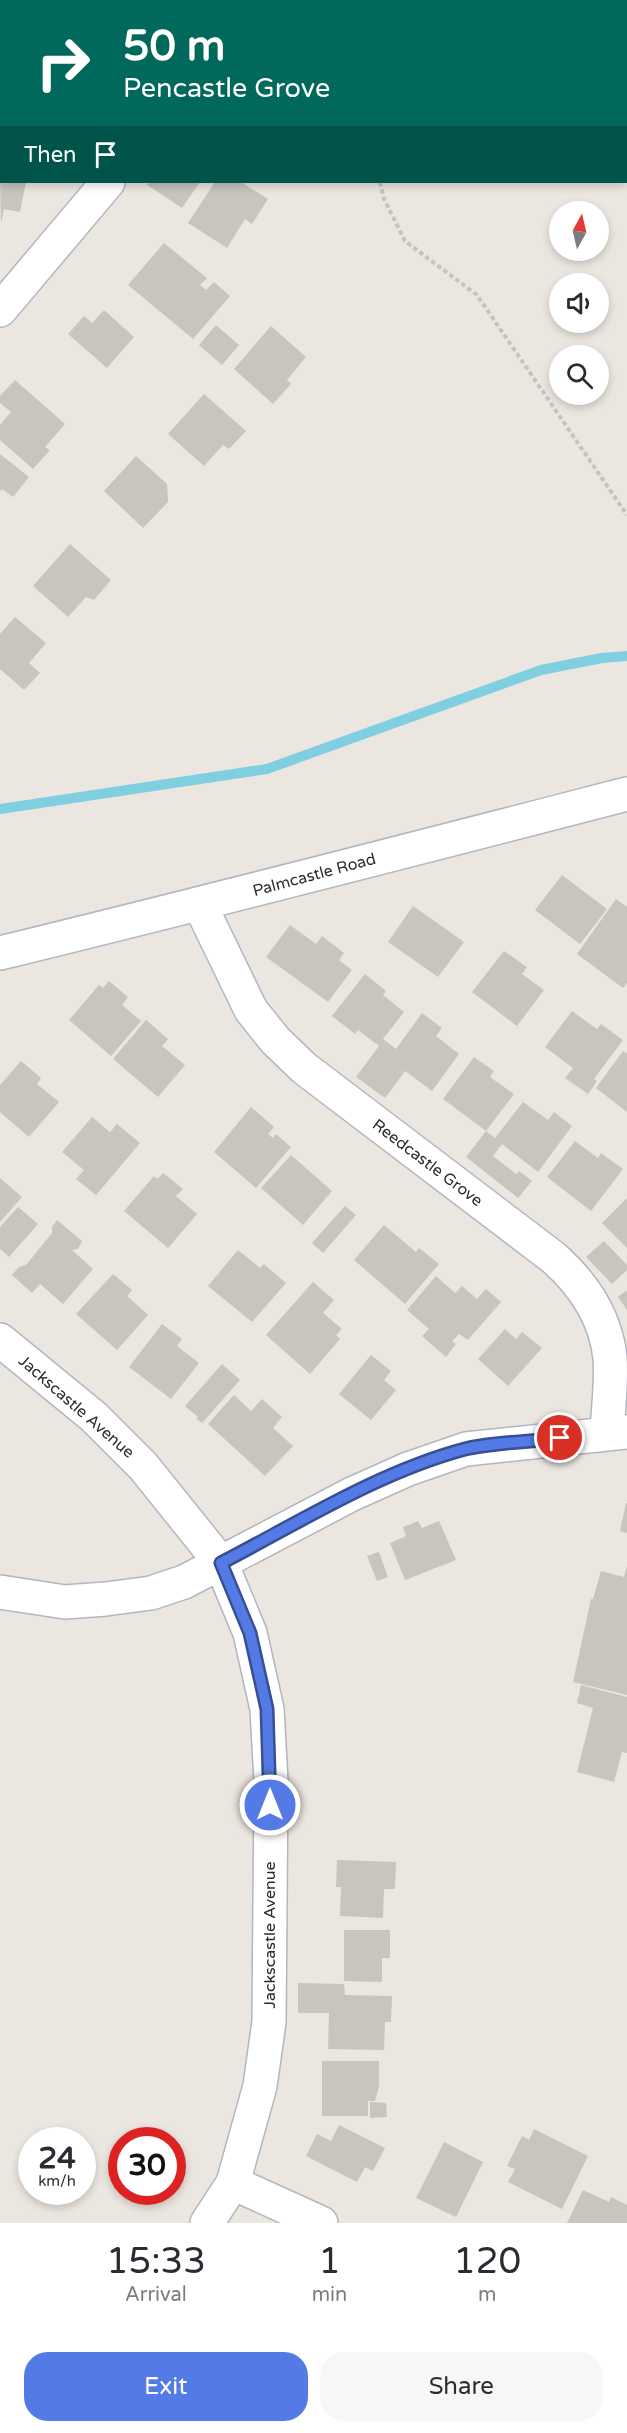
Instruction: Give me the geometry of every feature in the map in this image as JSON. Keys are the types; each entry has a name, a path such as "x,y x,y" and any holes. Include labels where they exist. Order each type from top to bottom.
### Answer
{"street":[{"path":"0,310 107,183"},
{"name":"Palmcastle Road","path":"0,953 200,905 396,852 625,798"},
{"name":"Reedcastle Grove","path":"200,905 251,1010 275,1040 304,1068 555,1258 590,1297 603,1330 610,1358 617,1433"},
{"name":"Jackscastle Avenue","path":"6,1354 94,1417 143,1466 221,1563 250,1633 267,1709 271,1782 269,2022 260,2086 232,2183 207,2223"},
{"path":"0,1592 65,1602 151,1593 184,1582 352,1494 408,1469 466,1449 617,1433"},
{"path":"232,2183 321,2223"}],"path":[{"path":"380,183 384,199 405,241 477,295 627,515"}],"building":[{"path":"0,183 26,183 20,212 4,209 1,223"},
{"path":"148,183 199,183 182,208 147,185"},
{"path":"214,183 243,183 268,199 252,224 245,219 227,248 188,223"},
{"path":"164,243 207,278 200,285 206,290 214,282 230,296 193,339 128,285"},
{"path":"104,310 134,337 107,368 68,334 84,316 92,323"},
{"path":"216,325 239,345 222,365 199,345"},
{"path":"271,326 306,357 287,380 291,384 273,404 234,369"},
{"path":"15,380 65,424 45,447 50,450 33,469 0,440 0,425 11,412 0,403 0,396"},
{"path":"204,394 246,431 229,449 223,445 204,466 168,434"},
{"path":"0,454 29,477 13,497 2,489 0,491"},
{"path":"136,456 167,484 168,502 143,528 104,491"},
{"path":"70,544 111,580 94,600 86,597 68,617 33,586"},
{"path":"15,617 46,643 29,663 40,673 24,690 0,669 0,634"},
{"path":"562,875 607,909 580,944 535,910"},
{"path":"616,899 627,907 627,983 623,988 577,954"},
{"path":"413,906 464,942 438,977 388,942"},
{"path":"290,925 316,944 322,936 344,953 339,960 352,970 328,1002 266,957"},
{"path":"504,951 527,967 522,974 544,990 517,1026 472,992"},
{"path":"365,974 386,991 383,995 404,1012 383,1039 396,1049 422,1013 442,1028 436,1036 459,1054 432,1091 405,1071 385,1098 356,1077 379,1046 358,1030 355,1034 332,1016"},
{"path":"109,981 128,997 122,1005 141,1021 111,1056 69,1020 99,985 103,988"},
{"path":"572,1011 597,1029 601,1024 623,1040 594,1079 597,1081 588,1094 565,1078 573,1068 545,1047"},
{"path":"146,1020 168,1039 162,1046 185,1065 158,1097 113,1059"},
{"path":"623,1051 627,1054 627,1112 596,1088"},
{"path":"474,1057 494,1071 490,1077 514,1094 486,1131 443,1099"},
{"path":"21,1061 41,1078 37,1084 59,1102 29,1137 0,1112 0,1085"},
{"path":"523,1102 548,1120 554,1112 572,1126 538,1172 502,1144 493,1156 516,1174 519,1171 532,1181 518,1198 466,1157 486,1131 495,1138"},
{"path":"251,1107 274,1127 268,1134 273,1138 276,1134 291,1147 256,1188 214,1152"},
{"path":"92,1117 110,1132 117,1124 140,1143 96,1195 76,1179 84,1170 62,1152"},
{"path":"575,1141 598,1158 601,1153 623,1169 591,1211 547,1177"},
{"path":"291,1155 332,1191 303,1225 261,1188"},
{"path":"163,1173 183,1189 176,1196 197,1214 168,1248 124,1211 154,1176 157,1179"},
{"path":"0,1178 22,1197 0,1222"},
{"path":"627,1198 627,1248 602,1223"},
{"path":"345,1206 356,1215 323,1253 312,1243"},
{"path":"18,1207 38,1224 9,1257 0,1249 0,1227"},
{"path":"57,1220 82,1241 78,1249 72,1250 93,1269 63,1304 40,1284 32,1293 12,1275 19,1267 26,1265 52,1233 52,1227"},
{"path":"384,1225 416,1252 419,1248 439,1264 405,1304 354,1260"},
{"path":"604,1241 627,1265 627,1270 612,1284 586,1257"},
{"path":"238,1250 260,1268 264,1264 286,1283 252,1322 208,1286"},
{"path":"113,1274 132,1290 127,1296 148,1315 117,1350 76,1314"},
{"path":"436,1276 455,1293 462,1286 477,1299 486,1289 501,1302 468,1340 459,1334 452,1341 456,1344 446,1357 422,1336 429,1329 407,1310"},
{"path":"313,1282 334,1300 323,1313 342,1329 336,1335 340,1339 310,1374 266,1335"},
{"path":"627,1290 627,1310 618,1297"},
{"path":"162,1324 182,1339 177,1346 199,1363 171,1399 129,1367"},
{"path":"505,1329 516,1339 522,1332 542,1348 508,1386 478,1359"},
{"path":"371,1355 391,1371 384,1380 396,1390 371,1420 339,1394"},
{"path":"222,1364 240,1380 202,1423 185,1406"},
{"path":"234,1395 251,1411 262,1399 282,1417 273,1428 293,1446 265,1476 208,1424"},
{"path":"627,1503 627,1533 620,1531"},
{"path":"418,1521 422,1528 439,1521 456,1560 405,1580 390,1543 406,1536 403,1527"},
{"path":"379,1552 388,1577 377,1581 367,1556"},
{"path":"627,1566 627,1695 573,1682 591,1599 593,1599 601,1571 624,1577"},
{"path":"581,1685 627,1697 627,1753 622,1752 614,1782 577,1772 593,1708 577,1703"},
{"path":"337,1860 396,1862 395,1889 384,1889 383,1918 340,1916 341,1887 336,1887"},
{"path":"344,1930 390,1930 390,1958 382,1958 382,1982 344,1981"},
{"path":"298,1983 344,1984 345,1995 392,1996 391,2022 385,2022 384,2050 328,2049 329,2013 298,2013"},
{"path":"322,2061 379,2061 379,2087 375,2101 368,2101 368,2116 322,2116"},
{"path":"370,2102 386,2103 387,2117 370,2118"},
{"path":"339,2125 385,2148 373,2171 365,2167 357,2182 306,2156 317,2134 331,2141"},
{"path":"534,2129 588,2156 562,2209 508,2182 515,2169 507,2166 522,2136 529,2140"},
{"path":"444,2142 483,2162 456,2217 416,2198"},
{"path":"583,2190 609,2202 611,2197 627,2205 627,2223 567,2223"}],"waterway":[{"path":"0,809 267,769 541,670 602,658 627,656"}],"route":[{"path":"270,1805 267,1709 250,1633 221,1563 352,1494 408,1469 466,1449 560,1438"}]}
